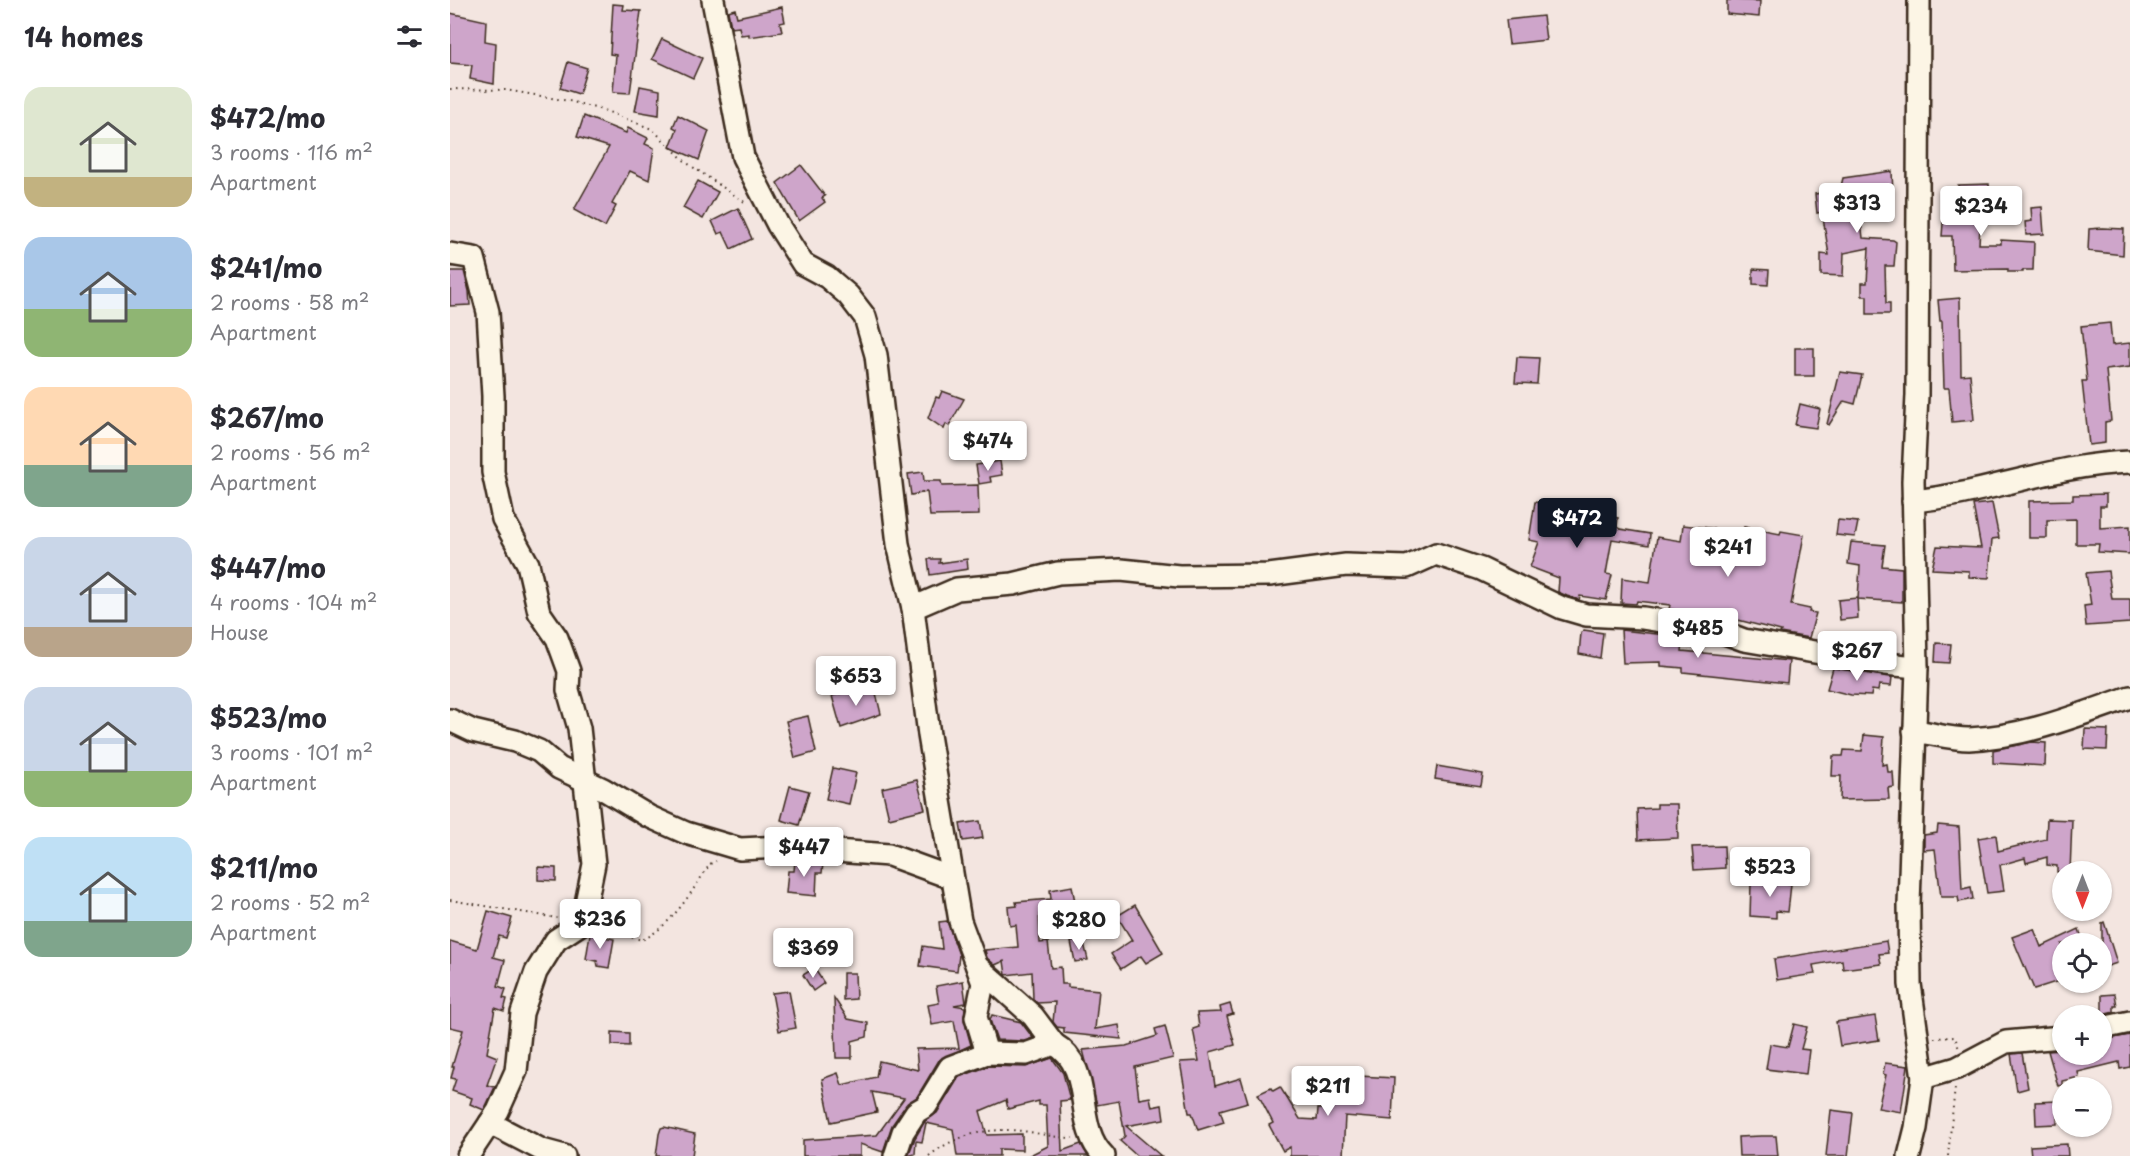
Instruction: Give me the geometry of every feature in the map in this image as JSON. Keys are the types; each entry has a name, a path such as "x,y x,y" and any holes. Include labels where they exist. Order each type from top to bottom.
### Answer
{"street":[{"path":"713,0 743,157 778,225 803,264 827,278 848,295 865,317 876,356 898,544 913,608 929,735 960,921 983,983 976,1017 987,1053"},
{"path":"1908,1156 1916,1128 1923,1078 1910,984 1910,837 1917,667 1913,501 1917,395 1919,0"},
{"path":"450,254 474,258 488,312 495,484 503,519 528,564 539,612 557,638 569,671 568,690 579,729 594,864 582,923 556,940 536,972 522,1013 516,1071 498,1111 468,1156"},
{"path":"1913,501 1968,494 2041,474 2109,462 2130,462"},
{"path":"913,608 957,589 1013,584 1058,573 1121,570 1179,576 1269,575 1346,565 1407,567 1436,554 1481,570 1562,608 1586,615 1643,618 1714,629 1744,640 1885,664 1917,667"},
{"path":"1914,730 1968,739 1995,735 2059,723 2130,697"},
{"path":"450,720 473,731 539,751 559,768 648,816 686,833 740,849 782,847 889,855 952,878"},
{"path":"970,951 977,966 1033,1016 1054,1044 1074,1061 1082,1085 1087,1122 1102,1153"},
{"path":"2112,1026 2130,1022"},
{"path":"1923,1078 1957,1068 2006,1042 2052,1038"},
{"path":"895,1156 903,1132 916,1112 926,1106 950,1067 987,1053 1026,1054 1054,1044"},
{"path":"490,1123 542,1150 564,1156"}],"path":[{"path":"450,89 506,90 569,101 606,111 652,129 687,163 753,208"},
{"path":"450,900 514,908 582,923 642,940 653,935 688,897 710,864 740,849"},
{"path":"929,1156 947,1142 982,1132 997,1131 1023,1131 1044,1137 1080,1138 1102,1153"}],"building":[{"path":"1727,0 1760,1 1759,17 1727,14"},
{"path":"613,4 624,5 623,10 641,11 630,93 613,92 616,55 610,54"},
{"path":"782,7 785,22 780,23 782,32 749,37 749,34 741,35 739,27 731,28 728,11 735,9 737,17"},
{"path":"450,13 486,21 485,41 496,43 494,84 470,79 472,65 450,63"},
{"path":"1543,16 1546,40 1509,44 1506,20"},
{"path":"662,39 702,58 693,78 652,59"},
{"path":"568,62 587,68 579,94 560,88"},
{"path":"640,86 660,90 659,115 635,111"},
{"path":"678,115 709,131 699,160 670,147 677,129 673,127"},
{"path":"584,116 626,133 628,128 648,138 645,144 654,148 649,180 630,171 612,204 616,206 605,227 574,210 609,147 577,137"},
{"path":"801,165 825,196 822,198 825,202 799,221 777,183"},
{"path":"1892,171 1893,194 1865,196 1867,212 1860,213 1863,238 1896,242 1894,266 1885,266 1886,303 1890,303 1890,314 1867,314 1867,296 1862,296 1862,283 1867,283 1869,248 1844,253 1843,276 1821,275 1821,254 1829,255 1822,212 1817,213 1815,194 1840,190 1843,178"},
{"path":"698,181 718,192 703,219 683,208"},
{"path":"1989,184 1990,207 1981,207 1979,244 2001,244 2001,240 2034,242 2033,270 2008,272 2008,269 1953,270 1952,236 1942,236 1944,211 1957,212 1958,185"},
{"path":"2042,207 2044,234 2026,235 2025,222 2032,221 2031,208"},
{"path":"738,208 752,239 731,249 723,232 718,234 712,221"},
{"path":"2089,229 2124,229 2123,255 2088,251"},
{"path":"1753,269 1769,270 1768,285 1753,284"},
{"path":"450,271 464,271 470,305 450,306"},
{"path":"1960,298 1961,375 1970,374 1974,420 1952,422 1949,388 1944,388 1942,321 1940,321 1938,300"},
{"path":"2110,323 2112,345 2130,343 2130,367 2106,370 2111,421 2105,422 2105,443 2089,445 2082,381 2087,381 2081,326"},
{"path":"1795,348 1814,348 1814,376 1795,376"},
{"path":"1517,357 1539,358 1537,384 1515,383"},
{"path":"1840,372 1862,375 1855,404 1844,401 1829,425 1827,424"},
{"path":"942,391 964,399 949,426 946,424 944,429 928,418 936,397 939,398"},
{"path":"1800,404 1820,409 1816,428 1795,425"},
{"path":"1000,461 1002,475 990,477 991,482 979,484 976,465"},
{"path":"923,472 924,481 941,481 942,486 978,485 979,515 930,516 927,492 911,495 908,474"},
{"path":"2106,494 2106,506 2100,506 2100,528 2130,526 2130,554 2098,552 2099,544 2076,544 2076,519 2047,520 2047,538 2029,538 2029,501 2073,500 2073,495"},
{"path":"1535,502 1552,505 1551,509 1590,512 1590,514 1618,518 1617,527 1620,529 1650,534 1649,545 1612,539 1606,574 1612,575 1606,600 1580,596 1579,600 1567,596 1558,592 1559,578 1530,567 1539,542 1529,540"},
{"path":"1992,503 1999,538 1992,539 1989,578 1969,577 1969,571 1932,569 1937,546 1981,548 1973,505"},
{"path":"1838,520 1858,522 1855,537 1836,535"},
{"path":"1683,525 1744,532 1744,527 1780,534 1781,531 1804,535 1791,605 1810,609 1809,612 1816,613 1809,638 1780,633 1781,631 1738,620 1738,622 1703,613 1669,609 1670,605 1637,601 1636,604 1621,603 1622,578 1650,582 1657,537 1681,541"},
{"path":"1851,542 1885,545 1882,566 1902,568 1902,602 1858,599 1860,566 1848,564"},
{"path":"928,559 940,559 939,563 967,559 968,569 930,575"},
{"path":"2108,571 2112,599 2130,599 2130,623 2086,626 2084,606 2091,605 2086,573"},
{"path":"1857,598 1858,618 1840,620 1838,600"},
{"path":"1584,630 1603,633 1600,658 1579,654 1581,633"},
{"path":"1621,630 1684,637 1682,651 1789,661 1787,683 1683,672 1683,668 1661,666 1661,662 1623,663"},
{"path":"1936,643 1951,644 1949,663 1935,662"},
{"path":"1833,668 1892,677 1891,686 1879,685 1878,691 1872,690 1871,696 1851,695 1827,689"},
{"path":"875,689 881,714 841,728 832,696 853,690 854,694"},
{"path":"808,716 816,752 795,758 786,721"},
{"path":"2085,729 2108,730 2107,750 2084,749"},
{"path":"1864,735 1884,737 1882,765 1887,764 1888,772 1893,772 1894,787 1888,788 1889,799 1840,800 1841,776 1832,776 1833,756 1843,756 1844,750 1862,751"},
{"path":"2032,742 2046,743 2045,766 1993,763 1993,750"},
{"path":"1437,766 1483,774 1481,786 1435,779"},
{"path":"833,768 856,773 849,804 826,799"},
{"path":"917,780 925,809 889,818 882,788"},
{"path":"790,786 809,791 799,825 781,820"},
{"path":"1657,804 1677,804 1678,838 1638,840 1637,809 1657,808"},
{"path":"2047,819 2072,820 2070,861 2052,861 2052,866 2047,865 2047,857 2026,863 2025,858 2000,865 2004,891 1987,893 1978,838 1996,835 1998,851 2046,839"},
{"path":"980,821 983,838 963,841 960,824"},
{"path":"1938,825 1959,827 1962,889 1971,887 1973,899 1959,902 1958,897 1941,897 1935,849 1924,850 1924,835 1937,833"},
{"path":"1724,846 1725,868 1694,870 1692,847"},
{"path":"795,861 823,863 822,873 817,873 816,896 786,893 788,871 794,871"},
{"path":"538,867 556,868 556,881 538,880"},
{"path":"1773,878 1783,879 1783,883 1791,884 1788,912 1776,911 1776,918 1750,916 1751,883 1772,882"},
{"path":"1072,886 1076,907 1039,914 1040,943 1048,942 1051,968 1061,967 1062,984 1068,984 1068,987 1099,990 1095,1029 1119,1025 1121,1039 1064,1033 1064,1028 1057,1027 1053,1022 1055,1002 1037,1003 1033,999 1032,972 1006,975 1004,961 995,965 987,958 985,950 1018,947 1016,925 1010,926 1008,907 1017,906 1016,902 1051,899 1050,890"},
{"path":"1135,905 1163,953 1146,963 1141,956 1121,969 1111,954 1132,940 1117,916"},
{"path":"488,911 512,918 506,938 499,936 493,957 505,960 498,986 506,989 503,998 507,999 504,1011 495,1008 487,1053 497,1057 487,1085 495,1087 484,1110 470,1104 472,1098 452,1091 456,1079 451,1078 454,1067 452,1067 463,1030 450,1027 450,941 477,949"},
{"path":"947,921 959,955 957,971 920,966 923,946 942,949 939,922"},
{"path":"2104,922 2107,933 2102,933"},
{"path":"2034,929 2041,947 2052,942 2052,983 2034,989 2012,937"},
{"path":"590,934 614,939 609,968 598,966 597,961 586,959"},
{"path":"1083,939 1088,960 1075,962 1071,942"},
{"path":"1886,941 1888,953 1879,954 1881,964 1843,969 1842,960 1813,965 1815,974 1777,980 1774,959"},
{"path":"2112,947 2117,963 2112,965"},
{"path":"814,968 824,983 813,991 803,975"},
{"path":"843,973 855,973 856,999 843,1000"},
{"path":"963,981 966,1003 954,1005 965,1007 964,1020 971,1045 939,1060 917,1097 906,1105 892,1125 883,1152 860,1144 860,1156 803,1156 803,1140 877,1135 904,1098 872,1092 877,1112 831,1122 822,1079 838,1073 842,1085 876,1077 879,1061 918,1070 916,1049 959,1048 954,1021 932,1025 928,1005 939,1003 936,986"},
{"path":"789,991 796,1028 779,1031 772,993"},
{"path":"2115,994 2117,1006 2114,1006 2114,1012 2112,1012 2112,1005 2102,1005 2102,995"},
{"path":"834,998 848,1019 868,1023 867,1037 852,1041 852,1058 836,1058"},
{"path":"1230,1004 1233,1014 1227,1016 1235,1045 1210,1052 1215,1086 1241,1078 1248,1102 1220,1110 1224,1122 1198,1130 1192,1113 1189,1113 1180,1062 1199,1061 1193,1029 1199,1027 1197,1013 1221,1012 1220,1007"},
{"path":"992,1015 1021,1022 1033,1038 1024,1041 997,1040 990,1020"},
{"path":"1875,1016 1879,1040 1840,1046 1836,1022"},
{"path":"1794,1024 1807,1027 1801,1049 1809,1050 1806,1074 1766,1069 1770,1044 1788,1047"},
{"path":"1165,1026 1173,1058 1135,1067 1139,1099 1150,1097 1152,1107 1162,1105 1164,1119 1126,1126 1161,1156 1137,1156 1120,1141 1125,1136 1119,1101 1097,1105 1083,1050 1126,1046 1157,1036 1155,1029"},
{"path":"612,1032 629,1033 629,1046 612,1045"},
{"path":"2130,1035 2130,1067 2120,1069 2119,1062 2112,1064 2112,1038"},
{"path":"2048,1051 2052,1051 2052,1065"},
{"path":"2022,1053 2028,1088 2017,1091 2011,1054"},
{"path":"1052,1058 1063,1073 1070,1100 1060,1101 1062,1151 1081,1144 1088,1156 1028,1156 1048,1146 1046,1105 1039,1105 1039,1101 1008,1109 1006,1100 980,1111 987,1135 1022,1134 1022,1150 999,1149 999,1156 957,1156 953,1129 926,1123 922,1142 916,1141 915,1154 908,1156 925,1121 937,1113 959,1077 989,1066 1026,1067"},
{"path":"1885,1063 1908,1066 1901,1112 1878,1108 1886,1075 1883,1074"},
{"path":"2052,1065 2107,1065 2078,1072 2079,1077 2055,1077"},
{"path":"1359,1076 1394,1078 1392,1120 1345,1116 1343,1156 1290,1156 1290,1147 1283,1151 1269,1125 1273,1123 1258,1094 1280,1087 1300,1119 1317,1120 1318,1109 1325,1109 1326,1101 1331,1102 1332,1090 1358,1092"},
{"path":"2052,1101 2052,1124 2036,1125 2035,1102"},
{"path":"1831,1110 1853,1113 1848,1156 1826,1156"},
{"path":"661,1128 695,1134 692,1156 656,1156 659,1134"},
{"path":"1776,1136 1778,1156 1739,1156 1738,1137"},
{"path":"2067,1144 2068,1156 2031,1156 2030,1146"}]}
